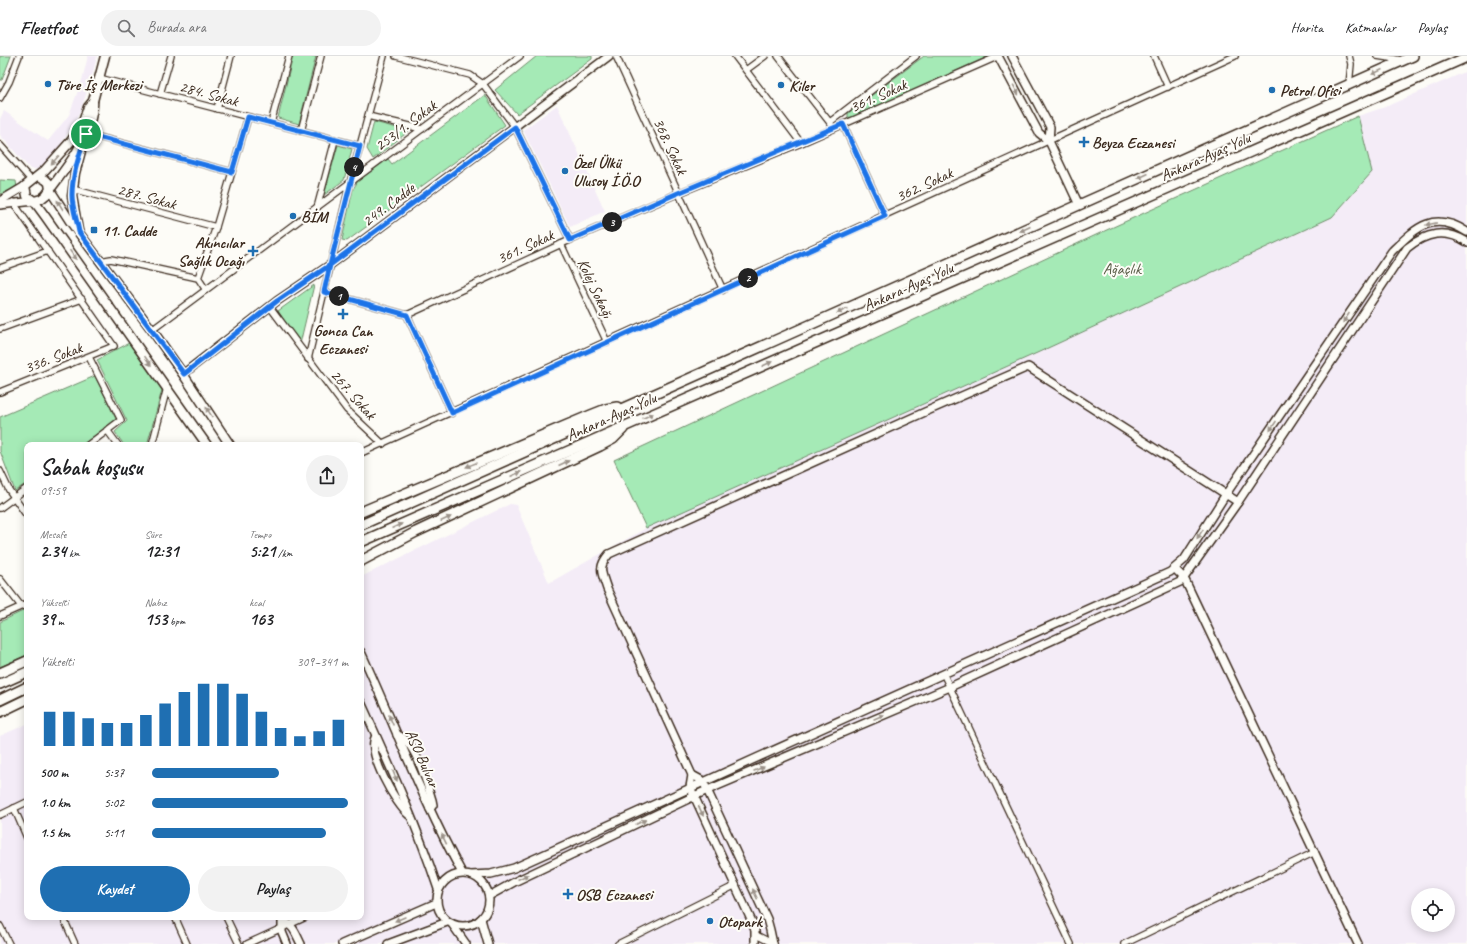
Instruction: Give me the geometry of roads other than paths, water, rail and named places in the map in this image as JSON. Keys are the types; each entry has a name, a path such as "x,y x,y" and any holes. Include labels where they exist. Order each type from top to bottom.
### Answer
{"highway":[{"name":"Ankara-Ayaş Yolu","path":"364,524 1413,56"},
{"name":"Ankara-Ayaş Yolu","path":"364,541 1467,58"},
{"path":"364,511 606,409 616,407 625,408"},
{"path":"365,557 600,446 613,439 627,425"},
{"path":"0,673 24,662"},
{"path":"0,684 24,673"},
{"path":"0,700 24,688"},
{"path":"0,712 24,700"}],"main road":[{"path":"79,232 73,205 72,189 75,173 94,108 93,101 105,56"},
{"path":"93,101 88,107 82,125 76,134 51,165 25,186 27,196 34,201 205,442"},
{"path":"34,201 44,197 70,165 86,134"},
{"path":"39,176 46,180 50,190 79,232 184,374 228,442"}],"street":[{"path":"0,98 9,82 19,56"},
{"path":"160,94 171,56"},
{"path":"217,109 231,56"},
{"path":"271,123 289,56"},
{"path":"301,131 321,56"},
{"path":"308,359 350,183 384,56"},
{"path":"396,56 470,75 483,84"},
{"name":"253/1. Sokak","path":"152,330 520,56"},
{"name":"249. Cadde","path":"184,374 270,307 330,265 609,56"},
{"name":"368. Sokak","path":"616,56 723,290"},
{"path":"735,56 801,143"},
{"path":"746,70 765,56"},
{"path":"778,56 834,128"},
{"path":"830,122 916,56"},
{"path":"999,56 1039,134 1050,141"},
{"name":"361. Sokak","path":"407,315 570,240 678,193 801,143 999,56"},
{"path":"1012,56 1050,127 1050,141 1080,205"},
{"path":"1154,56 1168,87"},
{"name":"362. Sokak","path":"364,452 723,290 1235,56"},
{"path":"1349,56 1351,64 1349,84"},
{"path":"1378,56 1402,61"},
{"name":"284. Sokak","path":"99,78 360,146"},
{"name":"Kolej Sokağı","path":"483,84 515,127 570,240"},
{"path":"368,116 422,129"},
{"path":"198,278 216,227 248,117"},
{"path":"843,124 885,216"},
{"path":"86,134 232,172"},
{"path":"317,208 335,140"},
{"path":"0,145 31,180"},
{"path":"0,201 25,186"},
{"name":"287. Sokak","path":"72,189 216,227"},
{"path":"0,205 13,202 34,201"},
{"path":"0,329 82,299 13,202"},
{"path":"466,944 450,923 442,917 436,903 438,890 442,883 455,874 491,874 514,868 703,781 944,675 1170,572 1184,560 1226,494 1392,251 1413,230 1427,224 1447,222 1458,226 1467,232"},
{"path":"489,896 516,881 694,797 950,687 1180,582 1238,502 1406,248 1417,240 1428,235 1442,233 1459,237 1467,242"},
{"name":"Kolej Sokağı","path":"561,244 607,342"},
{"path":"0,268 48,251"},
{"path":"100,261 111,259 198,278 206,290"},
{"path":"324,292 407,315 452,413"},
{"name":"336. Sokak","path":"0,392 114,346 82,299"},
{"name":"267. Sokak","path":"270,307 347,410 383,444"},
{"path":"89,357 121,420 92,442"},
{"path":"755,944 756,935 753,924 690,788 692,775 607,589 601,569 602,563 609,554 1028,366 1238,502"},
{"path":"153,442 167,387"},
{"path":"107,430 116,442"},
{"path":"0,471 24,512"},
{"path":"0,508 24,490"},
{"path":"1175,568 1184,578 1358,944"},
{"path":"0,579 24,605 0,616"},
{"name":"ASO Bulvar","path":"364,659 430,809 462,873"},
{"path":"944,675 1071,944"},
{"name":"ASO Bulvar","path":"364,709 411,816 438,890"},
{"path":"692,775 703,781 708,791 767,919 773,943"},
{"path":"0,815 24,803"},
{"path":"14,808 24,831"},
{"path":"1124,944 1315,852"},
{"path":"388,944 450,923 467,926 472,925 481,919 488,909 489,896 483,882 471,875"},
{"path":"618,944 736,885"},
{"path":"342,944 436,903"},
{"path":"481,919 488,944"},
{"path":"64,920 75,944"},
{"path":"176,920 187,944"},
{"path":"227,920 239,944"},
{"path":"247,944 281,922 290,924 299,920"},
{"path":"281,922 282,932 287,944"},
{"path":"290,924 300,944"},
{"path":"0,926 8,944"},
{"path":"756,935 773,943"}],"place":[{"name":"Töre İş Merkezi","path":"48,84"},
{"name":"Kiler","path":"781,85"},
{"name":"Petrol Ofisi","path":"1272,90"},
{"name":"Beyza Eczanesi","path":"1084,142"},
{"name":"Özel Ülkü Ulusoy İ.Ö.O","path":"565,171"},
{"name":"BİM","path":"293,216"},
{"name":"11. Cadde","path":"94,230"},
{"name":"Akıncılar Sağlık Ocağı","path":"253,251"},
{"name":"Gonca Can Eczanesi","path":"343,314"},
{"name":"OSB Eczanesi","path":"568,894"},
{"name":"Otopark","path":"710,921"}],"park label":[{"name":"Ağaçlık","path":"1122,268"}]}
